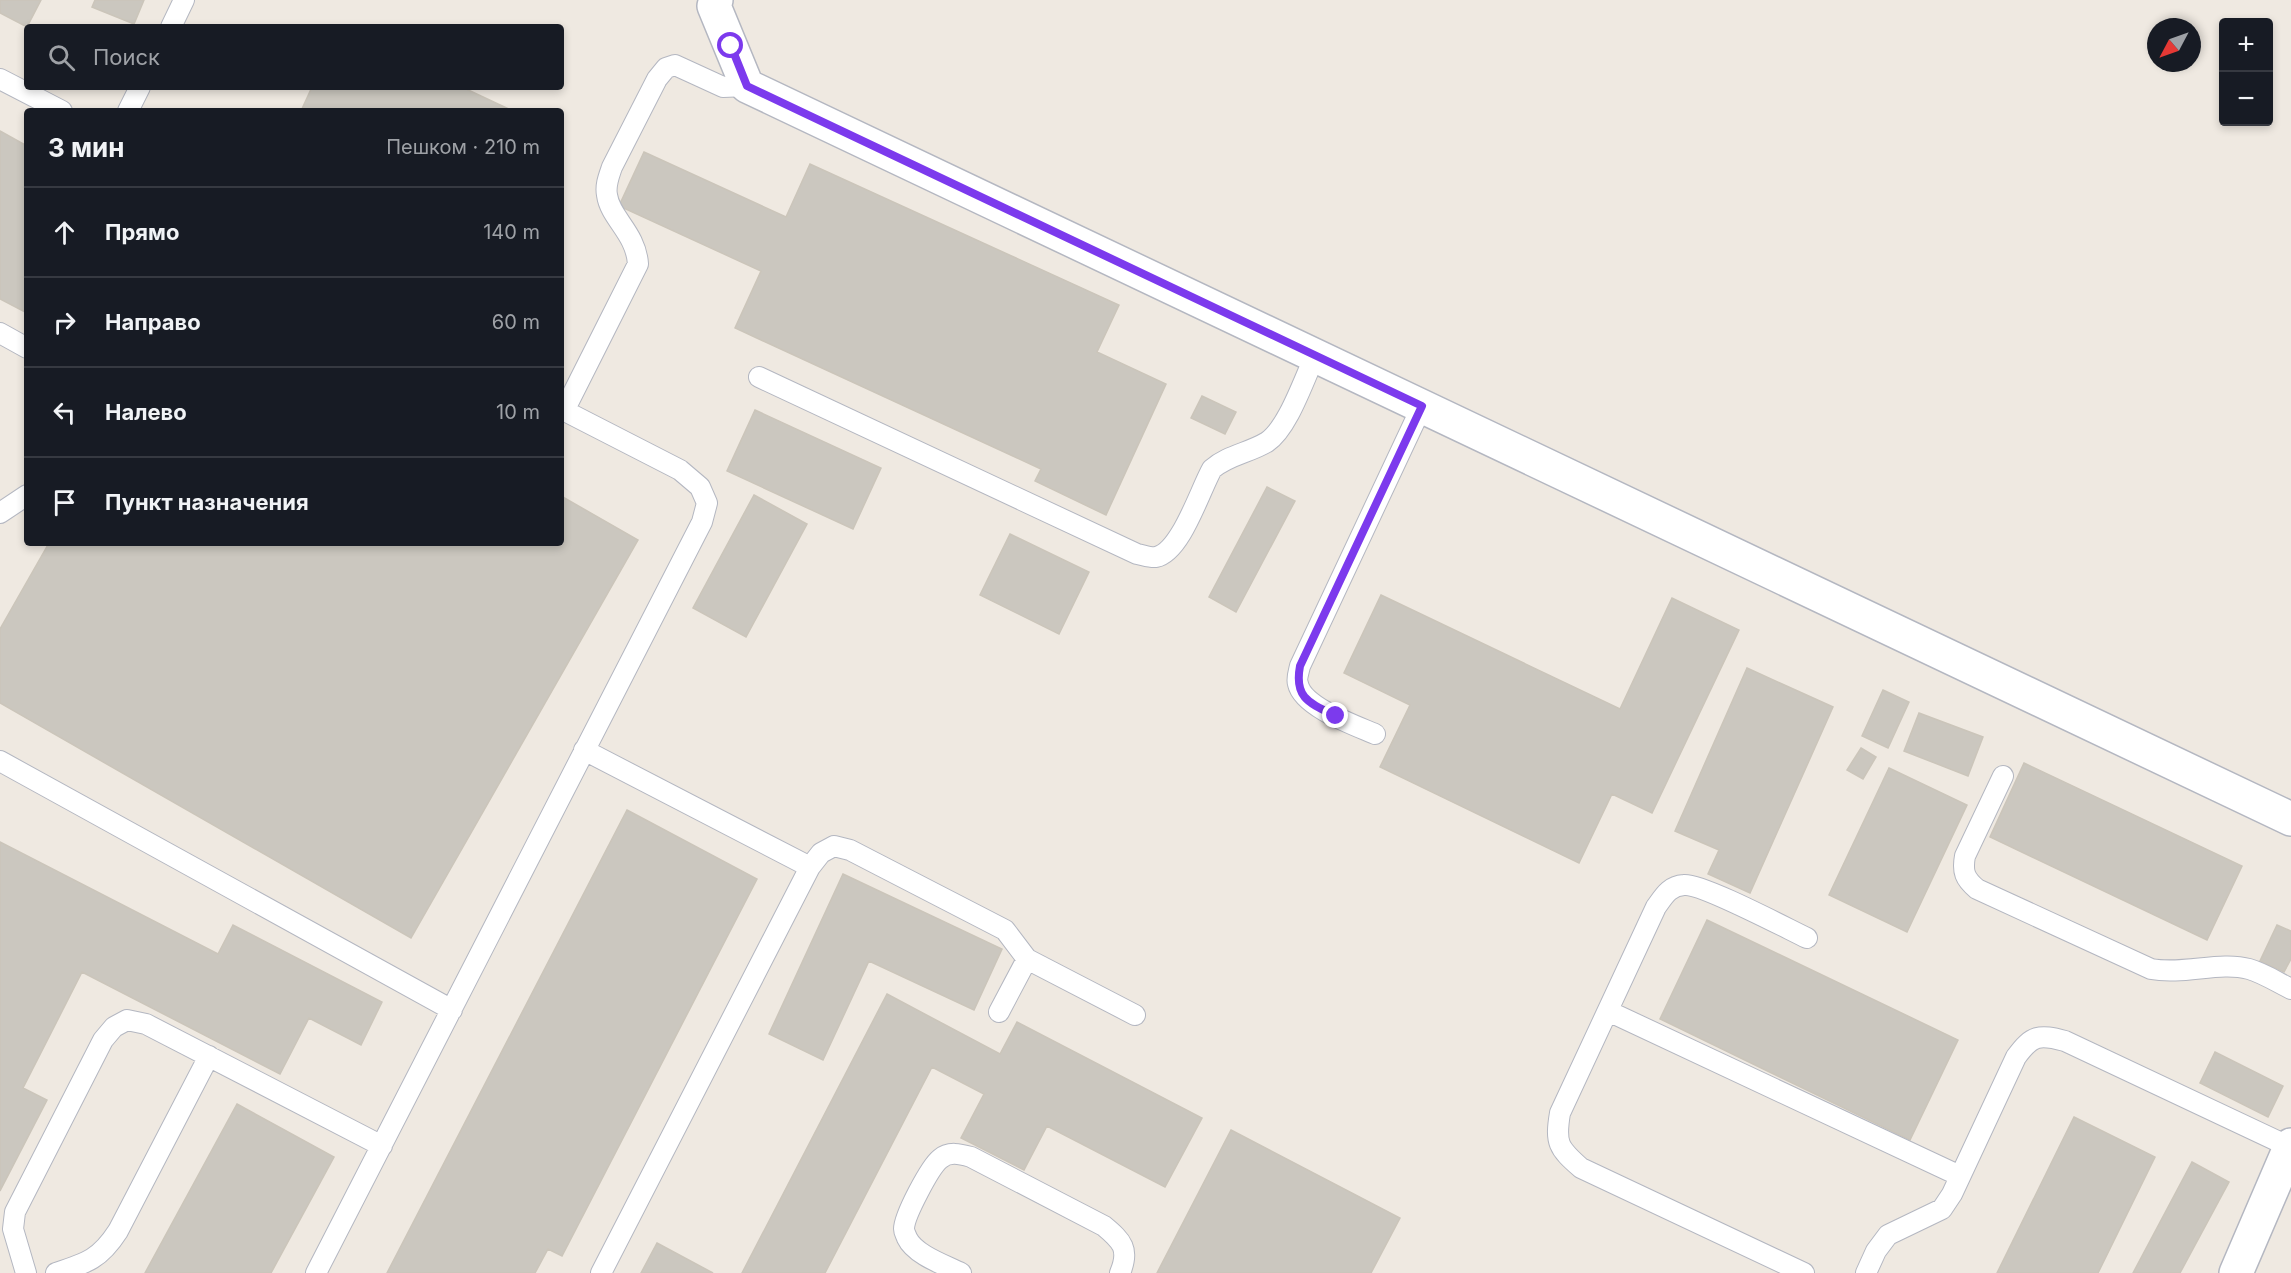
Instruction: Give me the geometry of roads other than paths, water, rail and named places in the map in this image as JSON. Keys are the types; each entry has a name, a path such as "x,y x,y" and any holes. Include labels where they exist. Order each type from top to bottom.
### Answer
{"street":[{"path":"710,2 747,86 2291,819"},
{"path":"2236,1273 2290,1146"}],"lane":[{"path":"172,24 184,0"},
{"path":"564,408 638,264 638,252 607,196 607,183 612,167 657,79 666,68 675,65 723,87 747,86"},
{"path":"0,79 56,108"},
{"path":"130,108 138,90"},
{"path":"0,333 24,346"},
{"path":"759,377 1137,554 1155,557 1168,552 1177,540 1212,469 1221,461 1268,441 1278,430 1315,356"},
{"path":"1375,734 1316,706 1302,695 1297,682 1300,666 1422,406"},
{"path":"316,1273 702,522 707,503 700,487 680,470 564,411"},
{"path":"0,513 24,497"},
{"path":"585,750 810,867"},
{"path":"0,761 452,1010"},
{"path":"2003,776 1965,856 1962,869 1967,880 1977,889 2151,969 2166,972 2237,967 2249,969 2291,989"},
{"path":"601,1273 810,867 821,853 834,846 850,850 1005,930 1027,959 1135,1015"},
{"path":"1804,1273 1581,1168 1565,1154 1556,1135 1560,1113 1656,907 1669,889 1684,884 1706,890 1807,938"},
{"path":"999,1012 1027,959"},
{"path":"1608,1011 1960,1176"},
{"path":"26,1273 13,1229 15,1212 103,1040 114,1027 127,1020 146,1024 381,1146"},
{"path":"1866,1273 1876,1251 1887,1235 1942,1209 2016,1057 2027,1042 2043,1036 2065,1041 2290,1146"},
{"path":"56,1273 94,1259 107,1247 118,1231 209,1056"},
{"path":"961,1273 920,1252 908,1240 904,1228 908,1214 931,1170 940,1158 952,1153 970,1157 1104,1226 1121,1240 1125,1254 1120,1273"}]}
